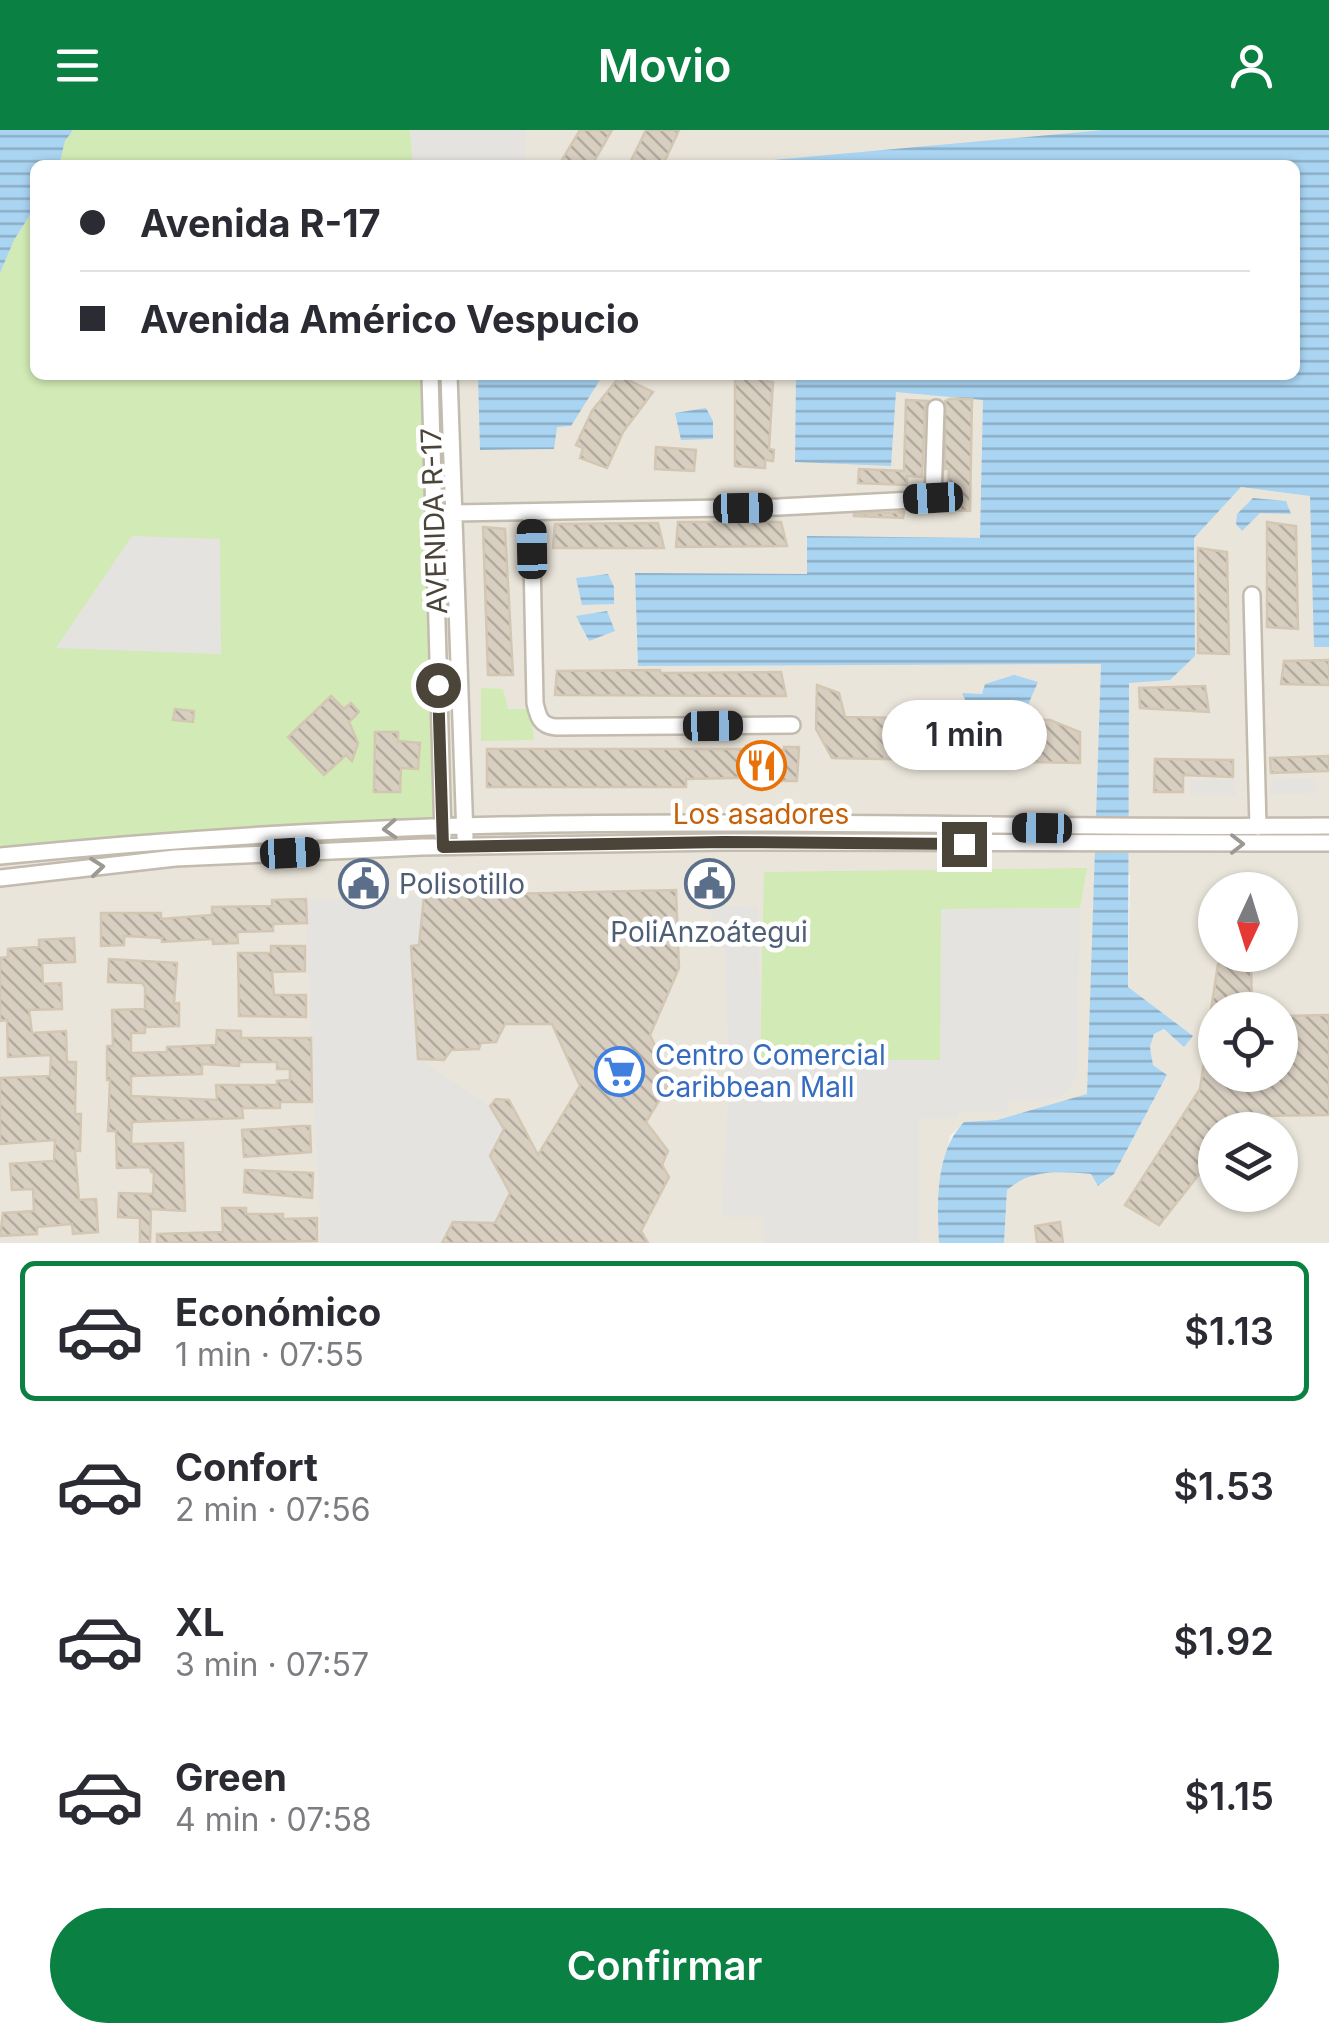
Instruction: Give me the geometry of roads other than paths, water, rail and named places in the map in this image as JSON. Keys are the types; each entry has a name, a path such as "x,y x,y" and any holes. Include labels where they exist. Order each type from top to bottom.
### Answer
{"street":[{"name":"AVENIDA R-17","path":"430,380 443,847"},
{"name":"AVENIDA R-17","path":"449,380 465,846"},
{"path":"453,512 779,507 933,498 936,408"},
{"path":"531,512 534,703 539,720 556,727 792,725"},
{"path":"1252,595 1258,827"},
{"path":"0,856 172,840 443,827 724,824 1083,836 1144,845 1329,844"},
{"path":"0,878 175,858 465,846 1083,836 1145,828 1329,826"}],"water":[{"path":"0,130 73,130 65,141 60,160 30,160 30,215 0,273"},
{"path":"1104,130 1329,130 1329,647 1314,647 1310,496 1241,487 1194,538 1195,656 1170,680 1129,683 1128,987 1193,1036 1184,1047 1164,1029 1154,1034 1150,1047 1153,1065 1167,1075 1114,1174 1098,1186 1091,1174 1068,1173 1046,1173 1017,1183 1007,1190 1004,1243 939,1243 938,1195 943,1163 964,1122 997,1120 1087,1094 1101,664 638,666 635,573 807,574 807,536 980,538 983,400 896,392 891,466 795,462 796,380 1300,380 1300,160 774,160"},
{"path":"478,380 600,380 571,426 557,427 554,449 480,450"},
{"path":"706,408 713,421 713,439 681,440 675,413"},
{"path":"1253,498 1286,501 1291,514 1260,513 1242,531 1236,524 1237,514"},
{"path":"608,574 614,587 614,604 582,605 576,578"},
{"path":"607,611 615,631 589,641 576,616"},
{"path":"1014,675 1038,682 1027,707 969,708 962,693 982,694 985,684"}],"place":[{"name":"Los asadores","path":"761,766"},
{"name":"Polisotillo","path":"364,884"},
{"name":"PoliAnzoátegui","path":"709,884"},
{"name":"Centro Comercial Caribbean Mall","path":"620,1071"}]}
